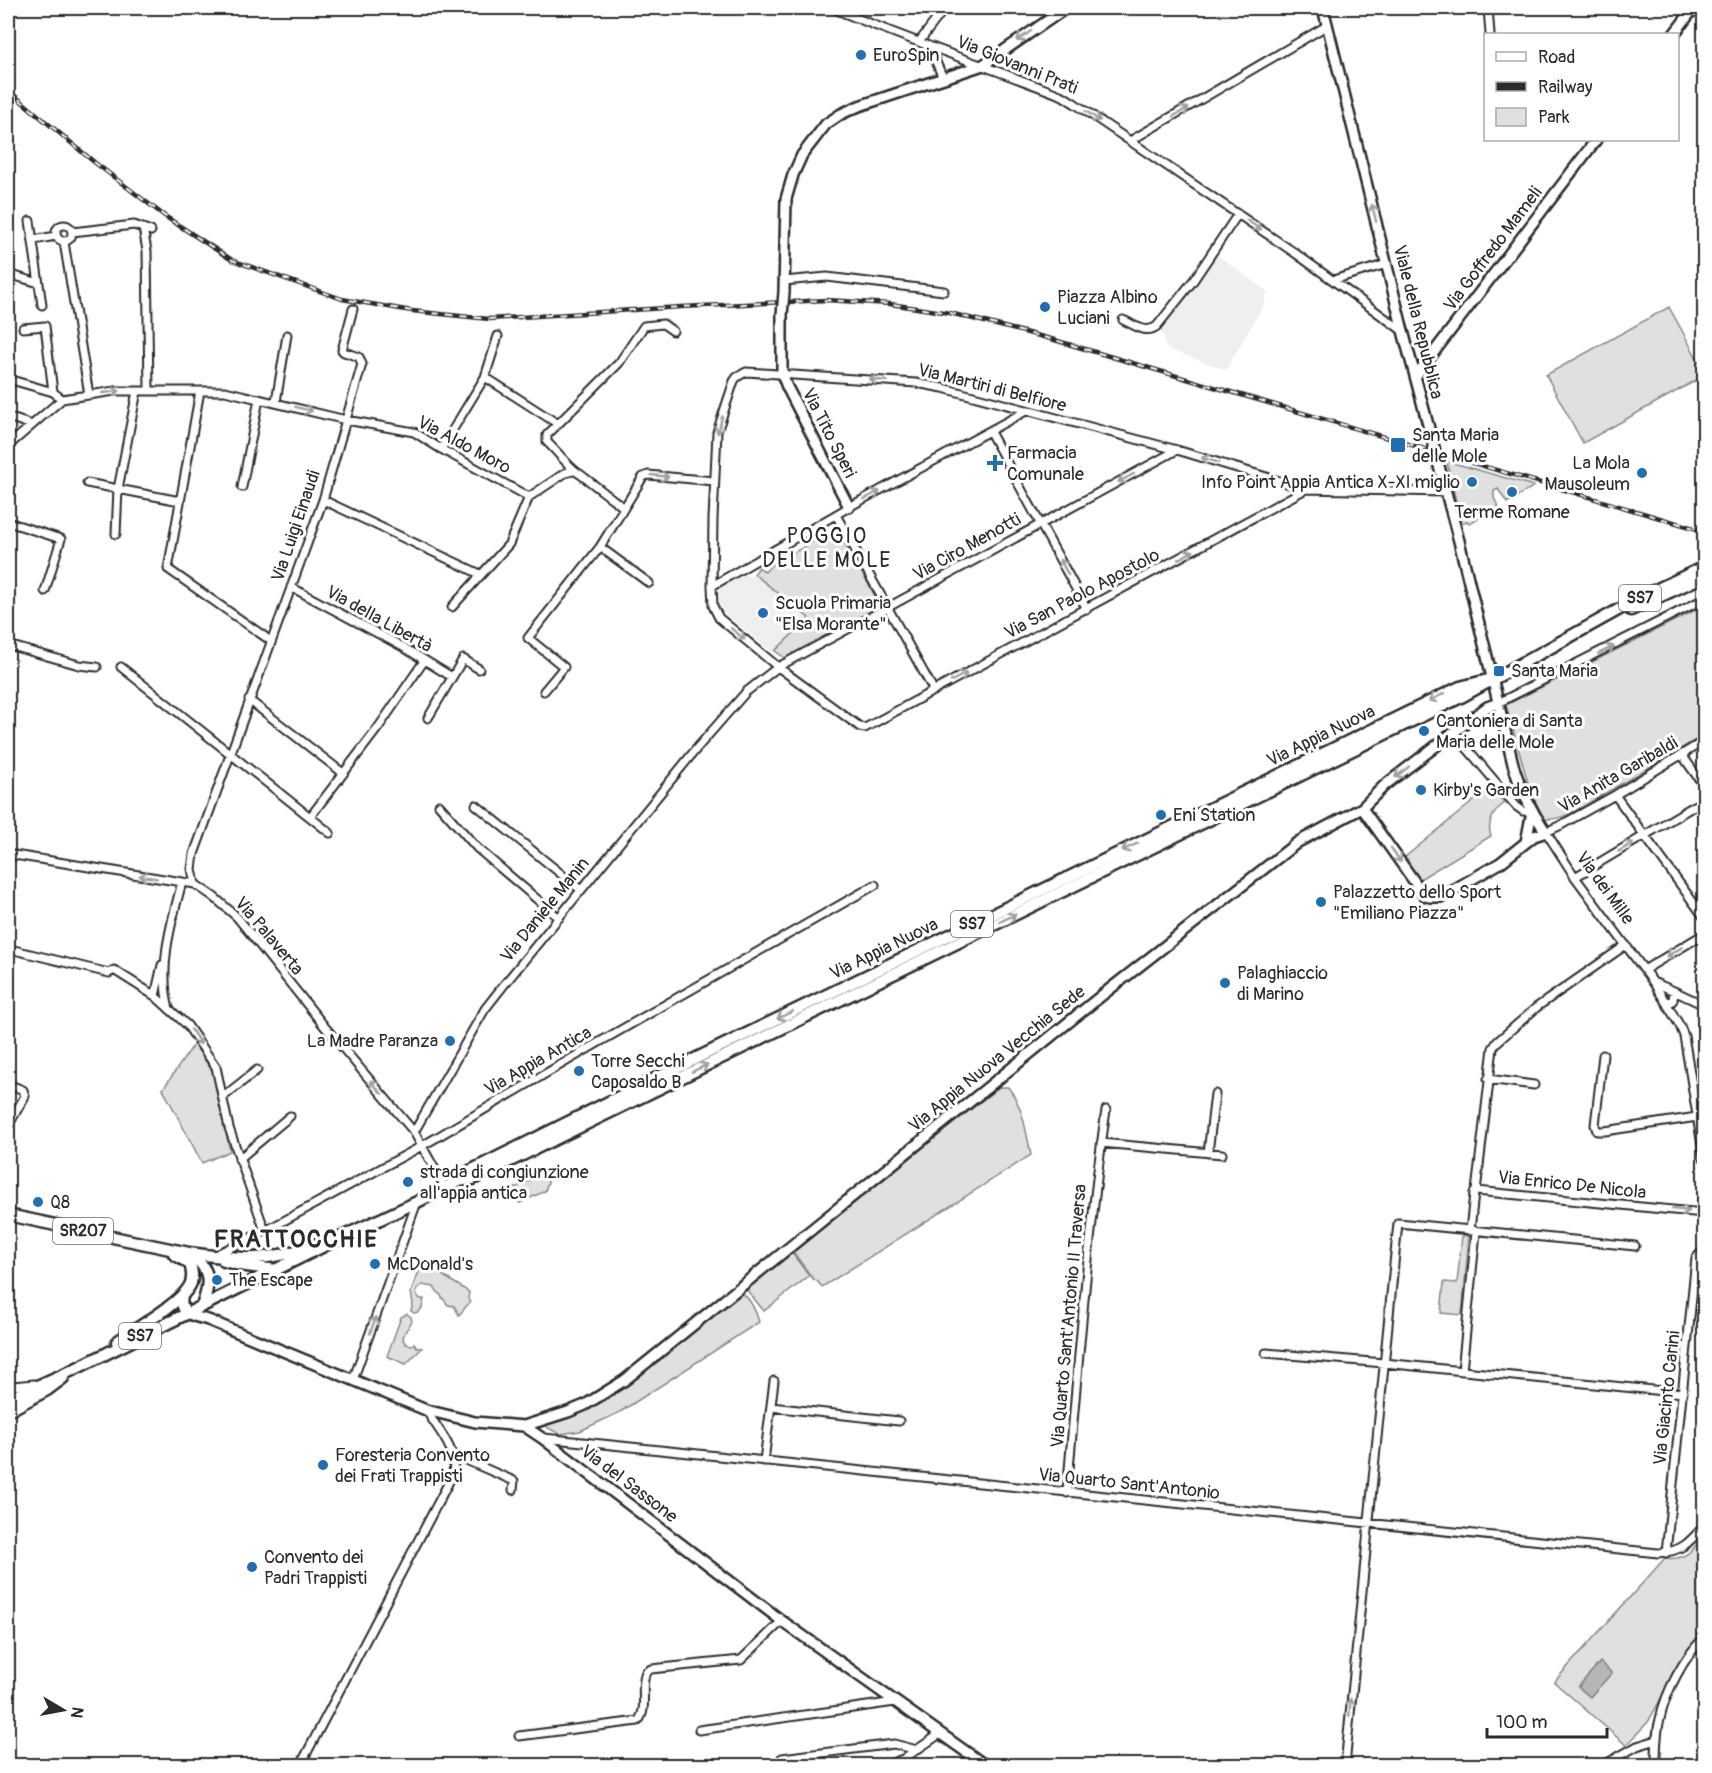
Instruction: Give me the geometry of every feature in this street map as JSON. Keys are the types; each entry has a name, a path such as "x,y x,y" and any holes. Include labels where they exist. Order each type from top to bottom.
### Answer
{"main road":[{"name":"Via Appia Nuova","path":"8,1399 94,1360 445,1187 458,1181 473,1179 1463,696 1647,594 1704,567"},
{"name":"Via Appia Nuova","path":"1578,632 1651,602 1704,576"},
{"name":"SR207","path":"8,1215 158,1246"},
{"path":"158,1246 213,1256 279,1256 345,1235"},
{"path":"94,1360 183,1296 191,1284 190,1264 158,1246"},
{"path":"189,1253 202,1264 207,1274 206,1294 202,1306"},
{"path":"213,1256 225,1262 276,1270"},
{"name":"Via Appia Nuova","path":"8,1411 47,1390 75,1369"}],"street":[{"name":"Via Giovanni Prati","path":"832,8 844,10 929,46 1063,96 1238,214 1403,331"},
{"path":"919,42 945,8"},
{"path":"782,374 786,199 802,155 814,138 826,124 841,114 983,65 1066,8"},
{"name":"Viale della Repubblica","path":"1323,8 1492,679"},
{"path":"1488,8 1490,33"},
{"path":"1675,33 1694,8"},
{"path":"1130,141 1328,25"},
{"path":"929,46 944,78"},
{"name":"Via Goffredo Mameli","path":"1415,377 1595,141"},
{"path":"1123,320 1147,331 1157,326 1193,281 1238,214"},
{"path":"30,221 42,304"},
{"path":"56,236 58,228 62,225 70,227 71,237 64,242"},
{"path":"72,232 134,225 152,231"},
{"path":"143,228 147,251 149,391"},
{"path":"33,240 56,236"},
{"path":"56,236 64,242"},
{"path":"64,242 89,395"},
{"path":"1333,280 1387,264"},
{"path":"8,274 39,283"},
{"path":"784,281 826,277 944,291"},
{"path":"346,420 362,362 359,357 342,350 353,309"},
{"path":"573,471 568,462 546,440 547,435 619,363 644,326 663,324 673,330"},
{"path":"23,328 45,326 53,392"},
{"path":"276,402 287,335"},
{"path":"441,449 485,377 498,336"},
{"name":"Via Martiri di Belfiore","path":"871,726 860,728 778,667 719,618 713,606 711,586 718,429 734,381 746,372 916,383 943,388 1177,450 1306,489 1445,492"},
{"name":"Via Tito Speri","path":"782,374 849,507"},
{"path":"485,377 558,424"},
{"path":"8,379 53,392 62,399 8,446"},
{"name":"Via Aldo Moro","path":"62,399 115,391 200,391 228,392 276,402 346,420 407,430 529,497"},
{"path":"116,534 118,489 137,391"},
{"path":"200,391 168,569 271,641"},
{"path":"242,487 259,399"},
{"path":"711,586 849,507 1026,411"},
{"path":"8,417 32,425"},
{"name":"Via Luigi Einaudi","path":"195,884 192,869 194,854 323,500 346,420"},
{"path":"990,432 1087,609"},
{"name":"Via Ciro Menotti","path":"721,721 746,692 778,667 1177,450"},
{"path":"452,607 509,544 529,497 565,472 573,471 580,474 623,507"},
{"path":"544,692 564,667 528,638 600,548 623,507 646,475 714,481"},
{"path":"87,483 180,501"},
{"name":"Via San Paolo Apostolo","path":"871,726 1306,489"},
{"path":"323,500 480,574"},
{"path":"836,515 934,691"},
{"path":"8,522 61,539 45,591"},
{"path":"600,548 649,584"},
{"name":"Via della Libertà","path":"291,587 403,647 452,677"},
{"path":"1498,704 1704,599"},
{"path":"8,645 79,665 97,667"},
{"path":"428,718 463,659 479,669"},
{"path":"310,817 378,728 424,661"},
{"path":"120,667 330,833"},
{"path":"1487,708 1492,679"},
{"name":"Via dei Mille","path":"1492,679 1515,771 1532,812 1575,877 1653,982 1682,1030 1704,1158"},
{"path":"249,699 344,773"},
{"name":"Via Appia Nuova Vecchia Sede","path":"524,1426 585,1405 625,1380 1093,1002 1298,842 1362,808 1385,785 1487,708 1498,704"},
{"name":"Via Daniele Manin","path":"414,1132 485,1009 721,721"},
{"name":"Via dei Mille","path":"1454,733 1516,806 1526,812 1532,812"},
{"name":"Via Anita Garibaldi","path":"1546,832 1615,795 1704,741"},
{"path":"1682,755 1704,786"},
{"path":"1615,795 1704,917"},
{"path":"1575,877 1704,800"},
{"path":"476,805 581,890"},
{"path":"439,806 477,848 559,918"},
{"path":"1362,808 1421,891 1425,896 1430,897 1441,897 1500,863 1534,836 1546,832"},
{"path":"1526,842 1532,812"},
{"name":"Via Palaverta","path":"8,854 195,884 214,897 237,917 325,1027 414,1132 445,1187"},
{"path":"169,1008 165,993 164,960 169,930 182,882"},
{"name":"Via Appia Antica","path":"213,1256 265,1231 422,1146 875,885"},
{"path":"1644,970 1704,934"},
{"name":"Via Enrico De Nicola","path":"1626,945 1537,1007 1497,1042 1491,1053 1476,1191 1704,1213"},
{"path":"14,950 109,972 114,970 155,996 187,1025 216,1067 229,1128 265,1231"},
{"path":"155,996 164,960"},
{"name":"Via dei Mille","path":"1653,982 1704,1005"},
{"path":"1672,1013 1674,991"},
{"path":"1665,1001 1673,1000"},
{"path":"1603,1055 1595,1125 1598,1131 1697,1117"},
{"path":"223,1097 257,1070"},
{"path":"1488,1079 1534,1084"},
{"path":"8,1084 22,1090 25,1096 8,1126"},
{"path":"1208,1153 1215,1094"},
{"name":"Via Quarto Sant'Antonio II Traversa","path":"1067,1493 1085,1290 1106,1110"},
{"path":"239,1158 290,1116"},
{"path":"1101,1143 1222,1154"},
{"path":"1462,1371 1474,1193 1476,1191"},
{"path":"353,1380 417,1202"},
{"path":"1345,1766 1398,1223 1635,1246"},
{"name":"Via Giacinto Carini","path":"1666,1553 1696,1257 1704,1250"},
{"path":"183,1296 180,1302 182,1309 188,1313"},
{"path":"202,1306 202,1311 208,1320"},
{"name":"Via del Sassone","path":"188,1313 426,1410 475,1422 524,1426 782,1621 986,1766"},
{"path":"1266,1353 1683,1393"},
{"path":"764,1461 774,1381"},
{"path":"8,1388 40,1384"},
{"path":"771,1407 899,1421"},
{"path":"300,1766 450,1480 454,1467 452,1454 426,1410"},
{"name":"Via Quarto Sant'Antonio","path":"542,1438 1666,1553"},
{"path":"452,1454 514,1481 513,1490"},
{"path":"1666,1553 1681,1549 1704,1526"},
{"path":"519,1736 638,1721 642,1714 646,1672 651,1669 741,1660 782,1621"},
{"path":"1656,1766 1660,1719 1675,1679 1694,1648 1704,1638"},
{"path":"699,1730 895,1702"},
{"path":"885,1766 899,1761 940,1734"},
{"path":"1602,1766 1637,1746 1657,1740"},
{"path":"1702,1766 1704,1740"},
{"path":"782,1758 894,1744 917,1750"}],"shaded area":[{"path":"1217,255 1268,292 1264,299 1266,301 1226,370 1168,349 1163,343 1165,338 1159,331"},
{"name":"Scuola Primaria \"Elsa Morante\"","path":"743,572 751,577 754,574 809,618 773,653 726,615 721,606 718,594 719,585"},
{"path":"1600,1662 1612,1673 1590,1697 1578,1687"}],"green space":[{"path":"1669,307 1704,371 1704,376 1583,443 1546,375"},
{"path":"1447,462 1534,486 1507,503 1498,489 1494,491 1494,498 1499,508 1469,523 1467,521 1461,523"},
{"path":"836,529 875,595 875,604 870,612 785,658 775,651 809,618 754,574 759,567 765,572 771,565"},
{"path":"1704,606 1704,735 1573,812 1557,818 1544,819 1530,790 1506,705"},
{"path":"1493,785 1496,789 1494,791 1505,803 1492,817 1491,836 1420,879 1405,857"},
{"path":"194,1044 213,1072 230,1151 202,1163 163,1089"},
{"path":"999,1087 1008,1087 1017,1102 1031,1155 822,1287 814,1280 793,1252"},
{"path":"552,1170 545,1191 520,1203 500,1195"},
{"path":"1462,1236 1469,1236 1462,1315 1441,1313 1444,1282 1457,1283"},
{"path":"792,1253 809,1276 764,1311 746,1289"},
{"path":"428,1266 469,1292 470,1302 459,1315 454,1306 448,1305 434,1287 422,1285 417,1289 416,1294 420,1299 424,1299 422,1308 418,1312 411,1311 413,1304 411,1292 420,1269"},
{"path":"741,1293 745,1295 755,1310 759,1322 620,1412 580,1431 560,1434 548,1428 544,1422 586,1410 606,1399"},
{"path":"407,1314 412,1321 403,1340 406,1344 414,1343 417,1347 422,1348 406,1364 387,1356 401,1317"},
{"path":"1704,1536 1704,1633 1689,1648 1648,1722 1626,1745 1554,1682 1665,1558 1683,1556 1692,1550"}],"railway":[{"path":"8,90 94,162 166,217 232,260 342,299 412,311 489,319 827,300 890,304 950,313 1051,339 1704,531"}],"place":[{"name":"EuroSpin","path":"861,55"},
{"name":"Piazza Albino Luciani","path":"1045,307"},
{"name":"Santa Maria delle Mole","path":"1398,445"},
{"name":"Farmacia Comunale","path":"995,463"},
{"name":"La Mola Mausoleum","path":"1642,473"},
{"name":"Info Point Appia Antica X-XI miglio","path":"1472,482"},
{"name":"Terme Romane","path":"1512,492"},
{"name":"Scuola Primaria \"Elsa Morante\"","path":"763,613"},
{"name":"Santa Maria","path":"1499,671"},
{"name":"Cantoniera di Santa Maria delle Mole","path":"1424,731"},
{"name":"Kirby's Garden","path":"1421,790"},
{"name":"Eni Station","path":"1161,815"},
{"name":"Palazzetto dello Sport \"Emiliano Piazza\"","path":"1321,902"},
{"name":"Palaghiaccio di Marino","path":"1225,983"},
{"name":"La Madre Paranza","path":"450,1041"},
{"name":"Torre Secchi Caposaldo B","path":"579,1071"},
{"name":"strada di congiunzione all'appia antica","path":"408,1182"},
{"name":"Q8","path":"38,1202"},
{"name":"McDonald's","path":"375,1264"},
{"name":"The Escape","path":"217,1280"},
{"name":"Foresteria Convento dei Frati Trappisti","path":"323,1465"},
{"name":"Convento dei Padri Trappisti","path":"252,1567"}],"district":[{"name":"POGGIO DELLE MOLE","path":"827,548"},
{"name":"FRATTOCCHIE","path":"296,1239"}]}
